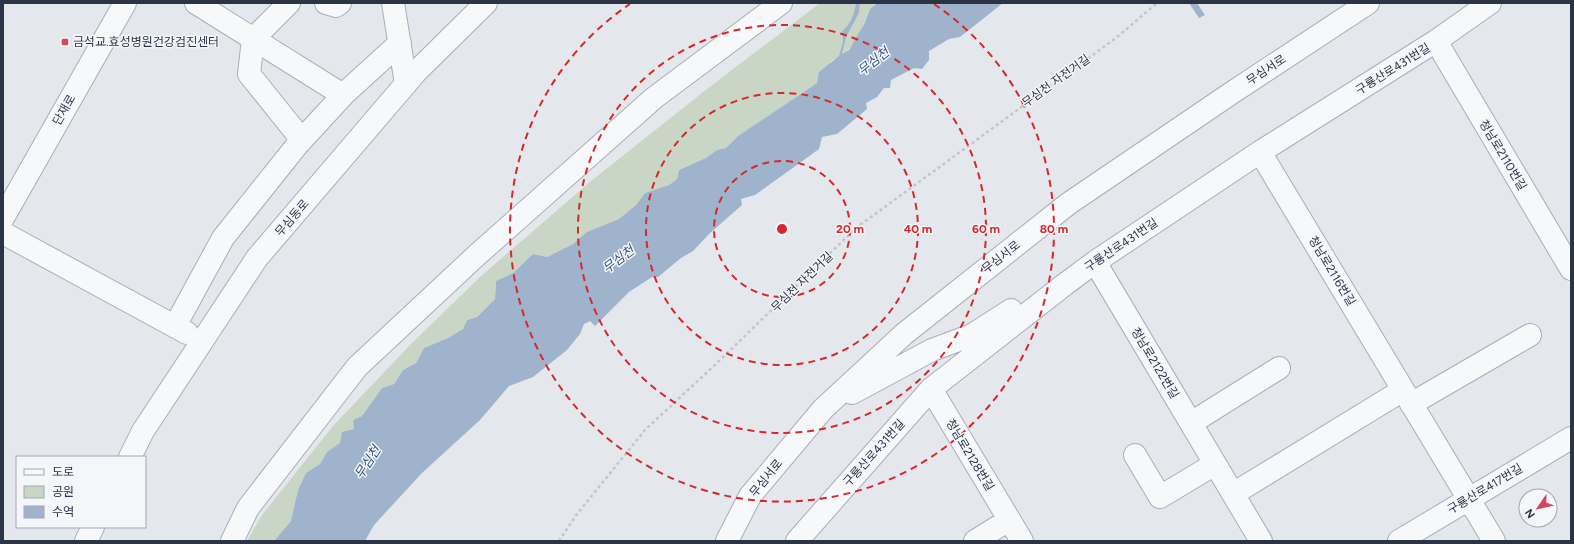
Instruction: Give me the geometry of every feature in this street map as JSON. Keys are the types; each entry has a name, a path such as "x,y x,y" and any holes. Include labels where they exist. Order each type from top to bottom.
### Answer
{"street":[{"name":"단재로","path":"3,218 125,3"},
{"path":"196,3 343,95"},
{"path":"289,3 253,38 249,74 302,140"},
{"path":"326,3 336,6 340,3"},
{"path":"394,3 406,84"},
{"name":"무심동로","path":"130,456 143,431 257,258 406,84 486,3"},
{"path":"232,541 248,508 357,367 477,255 654,98 781,3"},
{"name":"무심서로","path":"727,541 750,496 823,409 904,334 1068,204 1232,92 1368,3"},
{"name":"구룡산로431번길","path":"797,541 931,389 1064,285 1094,262 1260,152 1436,41 1490,3"},
{"name":"청남로2110번길","path":"1436,41 1571,269"},
{"path":"175,326 223,238 302,140 343,95 400,43"},
{"name":"청남로2116번길","path":"1260,152 1494,541"},
{"path":"3,233 203,341"},
{"name":"청남로2122번길","path":"1094,262 1261,541"},
{"path":"823,409 932,350 972,335 1045,288 1064,285"},
{"path":"1233,494 1314,444 1530,335"},
{"path":"1191,423 1280,368"},
{"name":"청남로2128번길","path":"931,389 1022,541"},
{"name":"구룡산로417번길","path":"1399,541 1571,438"},
{"path":"1135,455 1160,497 1216,464"},
{"path":"974,541 1010,520"},
{"path":"86,541 92,528"}],"path":[{"name":"무심천 자전거길","path":"559,541 577,514 645,430 718,362 856,228 1116,38 1157,3"}],"green space":[{"path":"820,3 856,3 852,18 842,31 843,42 839,57 832,60 817,83 738,136 726,148 717,150 706,158 679,170 677,179 669,185 645,193 636,205 619,219 587,232 573,244 547,257 533,254 513,273 496,281 495,299 477,317 467,320 463,329 448,338 424,348 416,363 403,370 394,384 382,388 362,416 353,420 355,429 341,443 327,452 320,464 306,473 298,490 291,521 274,541 247,541 262,515 333,426 410,345 480,277 591,181 707,89"},
{"path":"860,3 872,3 874,5 870,9 856,40 850,48 842,54 846,36 859,13"}],"water":[{"name":"무심천","path":"856,3 860,3 859,13 846,37 842,54 849,50 864,24 870,9 877,3 1003,3 960,37 949,39 929,51 929,60 922,69 914,68 891,80 890,88 884,88 877,97 866,103 867,109 837,134 822,137 819,149 755,195 741,199 742,205 709,234 693,251 681,258 658,277 652,277 629,292 595,326 590,321 584,324 580,334 567,350 533,377 509,386 480,420 422,473 374,525 365,541 274,541 291,521 298,490 306,473 320,464 327,452 340,443 342,432 354,429 353,420 362,416 382,388 394,384 403,370 416,363 424,348 448,338 463,329 467,320 477,317 495,299 496,281 513,273 533,254 547,257 573,244 587,232 619,219 636,205 645,193 669,185 677,179 679,170 706,158 717,150 726,148 738,136 817,83 819,72 839,56 843,42 842,31 852,18"},
{"path":"1189,3 1197,3 1205,15 1199,18"}],"place":[{"name":"금석교.효성병원건강검진센터","path":"65,42"}]}
